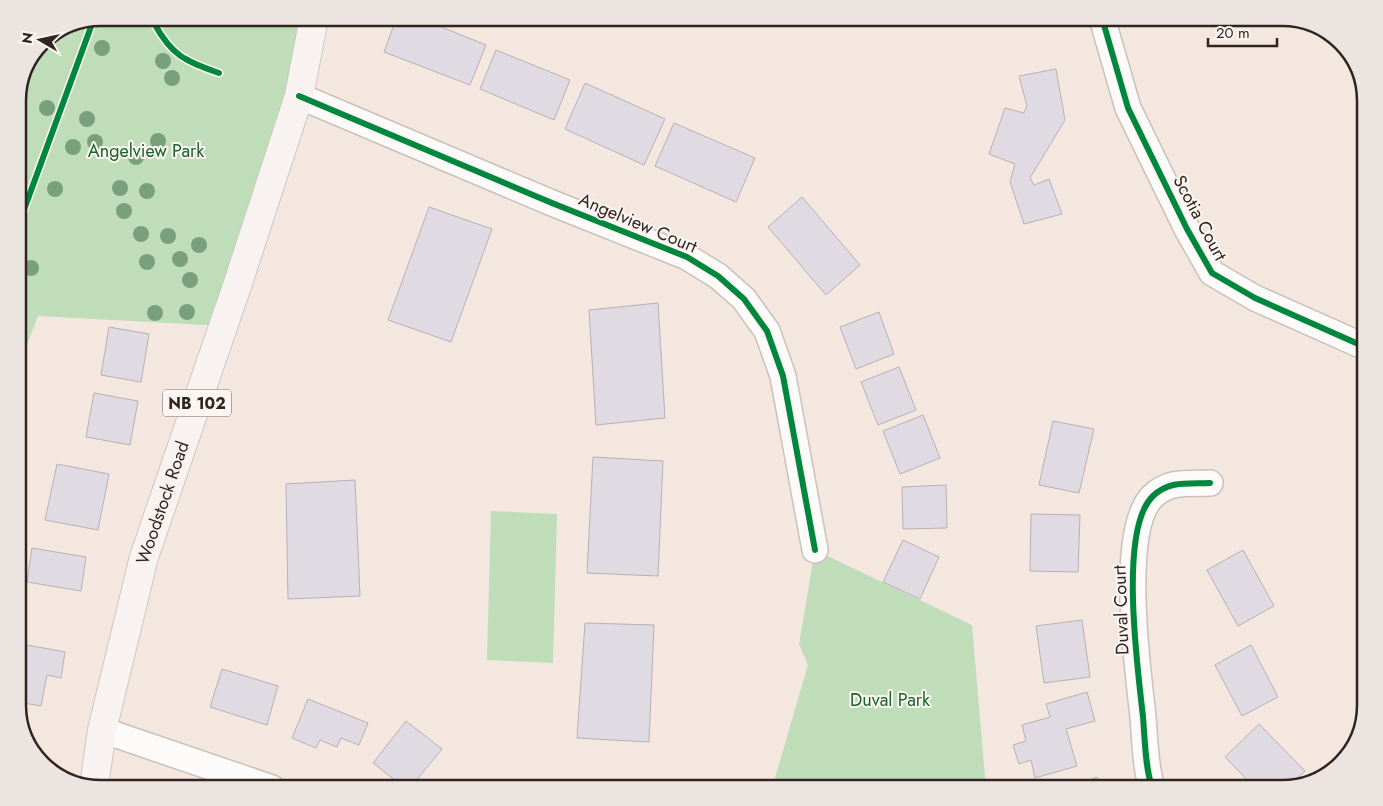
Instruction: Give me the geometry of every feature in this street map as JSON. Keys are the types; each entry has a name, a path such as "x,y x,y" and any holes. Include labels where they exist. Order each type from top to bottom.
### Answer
{"main road":[{"name":"Woodstock Road","path":"95,779 102,730 144,557 237,286 299,96 312,26"}],"street":[{"name":"Scotia Court","path":"1104,26 1128,108 1187,229 1212,274 1255,298 1357,343"},
{"name":"Angelview Court","path":"299,96 552,203 687,257 718,276 744,299 767,331 783,376 815,550"},
{"name":"Duval Court","path":"1151,780 1133,627 1134,544 1140,518 1152,496 1172,484 1210,483"},
{"path":"102,730 249,780"}],"green space":[{"name":"Angelview Park","path":"102,26 312,26 224,326 38,316 26,347 26,97 29,82 36,65 65,65 65,36 73,32"},
{"path":"491,511 557,514 553,663 487,660"},
{"name":"Duval Park","path":"815,550 972,625 985,780 774,780 808,665 799,644"}],"building":[{"path":"394,26 439,26 486,45 470,85 384,52"},
{"path":"496,50 570,80 554,120 480,89"},
{"path":"1056,69 1065,120 1030,178 1034,185 1049,179 1062,214 1024,224 1010,182 1015,164 989,154 1005,108 1024,113 1027,106 1019,76"},
{"path":"585,83 665,119 644,165 565,129"},
{"path":"674,123 755,158 736,202 655,166"},
{"path":"802,197 860,265 826,295 768,227"},
{"path":"429,207 492,229 451,342 388,320"},
{"path":"658,303 665,418 596,425 589,310"},
{"path":"879,312 894,354 856,369 840,327"},
{"path":"109,327 149,334 141,382 101,375"},
{"path":"899,367 916,410 878,425 861,382"},
{"path":"94,393 138,401 130,445 86,437"},
{"path":"923,415 940,458 900,474 883,431"},
{"path":"1053,421 1094,429 1079,493 1039,485"},
{"path":"593,457 663,461 658,576 587,573"},
{"path":"57,464 109,474 98,530 45,520"},
{"path":"355,480 360,596 288,599 286,484"},
{"path":"946,485 947,528 903,529 902,487"},
{"path":"1031,514 1080,515 1078,572 1030,571"},
{"path":"903,540 939,557 920,599 883,582"},
{"path":"32,548 86,557 81,591 27,582"},
{"path":"1243,550 1274,606 1238,626 1207,570"},
{"path":"1082,620 1090,677 1044,683 1036,626"},
{"path":"585,623 654,625 649,742 577,738"},
{"path":"26,645 65,652 61,678 47,675 41,706 26,703"},
{"path":"1251,645 1278,697 1242,716 1215,665"},
{"path":"222,669 278,686 267,725 210,707"},
{"path":"1087,692 1095,721 1066,729 1077,766 1035,778 1031,760 1019,764 1013,745 1026,741 1022,725 1050,717 1046,704"},
{"path":"308,699 368,723 359,745 341,738 337,747 320,740 316,748 292,738"},
{"path":"406,721 442,749 417,780 395,780 373,763"},
{"path":"1259,724 1305,771 1298,778 1291,779 1247,780 1225,757"}],"cycle path":[{"path":"156,26 167,43 180,56 219,73"},
{"path":"1104,26 1128,108 1187,229 1212,273 1255,298 1357,343"},
{"path":"26,204 91,28"},
{"path":"299,96 552,203 687,257 718,276 744,299 767,331 783,376 815,550"},
{"path":"1150,780 1133,601 1133,568 1136,538 1142,513 1153,496 1159,491 1173,485 1210,483"}]}
